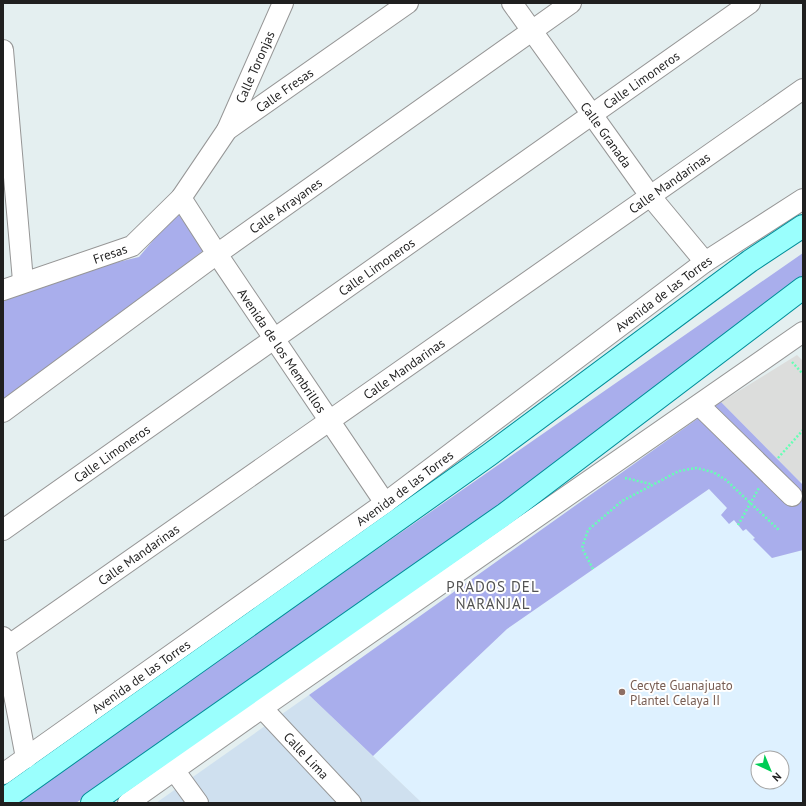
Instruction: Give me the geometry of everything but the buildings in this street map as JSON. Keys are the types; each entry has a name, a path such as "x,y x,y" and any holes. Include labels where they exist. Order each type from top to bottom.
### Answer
{"main road":[{"name":"Avenida de las Torres","path":"3,800 482,460 750,261 803,226"},
{"path":"92,803 505,514 803,288"}],"street":[{"name":"Calle Toronjas","path":"228,130 282,3"},
{"name":"Calle Fresas","path":"181,198 228,130 408,3"},
{"name":"Calle Granada","path":"512,3 651,197 706,262"},
{"name":"Calle Arrayanes","path":"3,412 217,254 571,3"},
{"name":"Calle Limoneros","path":"3,530 750,3"},
{"path":"3,50 23,281"},
{"name":"Calle Mandarinas","path":"4,642 330,420 651,197 803,89"},
{"name":"Avenida de los Membrillos","path":"181,198 217,254 385,502"},
{"name":"Fresas","path":"3,290 23,281 132,246 181,198"},
{"name":"Avenida de las Torres","path":"3,774 385,502 706,262 803,199"},
{"path":"128,803 262,708 803,332"},
{"path":"699,405 792,496"},
{"path":"4,642 26,758"},
{"name":"Calle Lima","path":"262,708 351,803"},
{"path":"174,770 198,803"}],"path":[{"path":"593,569 582,548 588,530 622,502 652,484 679,472 696,468 713,472 726,480 779,530"}],"shaded area":[{"path":"177,212 204,250 3,403 3,293 23,285 139,257"},
{"path":"803,253 803,283 552,468 209,707 76,803 12,803"},
{"path":"797,355 803,361 803,479 800,482 721,402"},
{"path":"721,402 803,485 803,550 772,558 753,539 755,538 746,529 743,531 734,520 729,524 721,515 727,508 709,489 507,629 373,756 309,695"},
{"name":"Cecyte Guanajuato Plantel Celaya II","path":"709,489 727,508 721,515 734,520 743,531 746,528 772,558 803,550 803,803 422,803 373,756 507,629"},
{"path":"309,695 422,803 156,803"}],"place":[{"name":"Cecyte Guanajuato Plantel Celaya II","path":"622,692"}],"district":[{"name":"PRADOS DEL NARANJAL","path":"493,594"}]}
